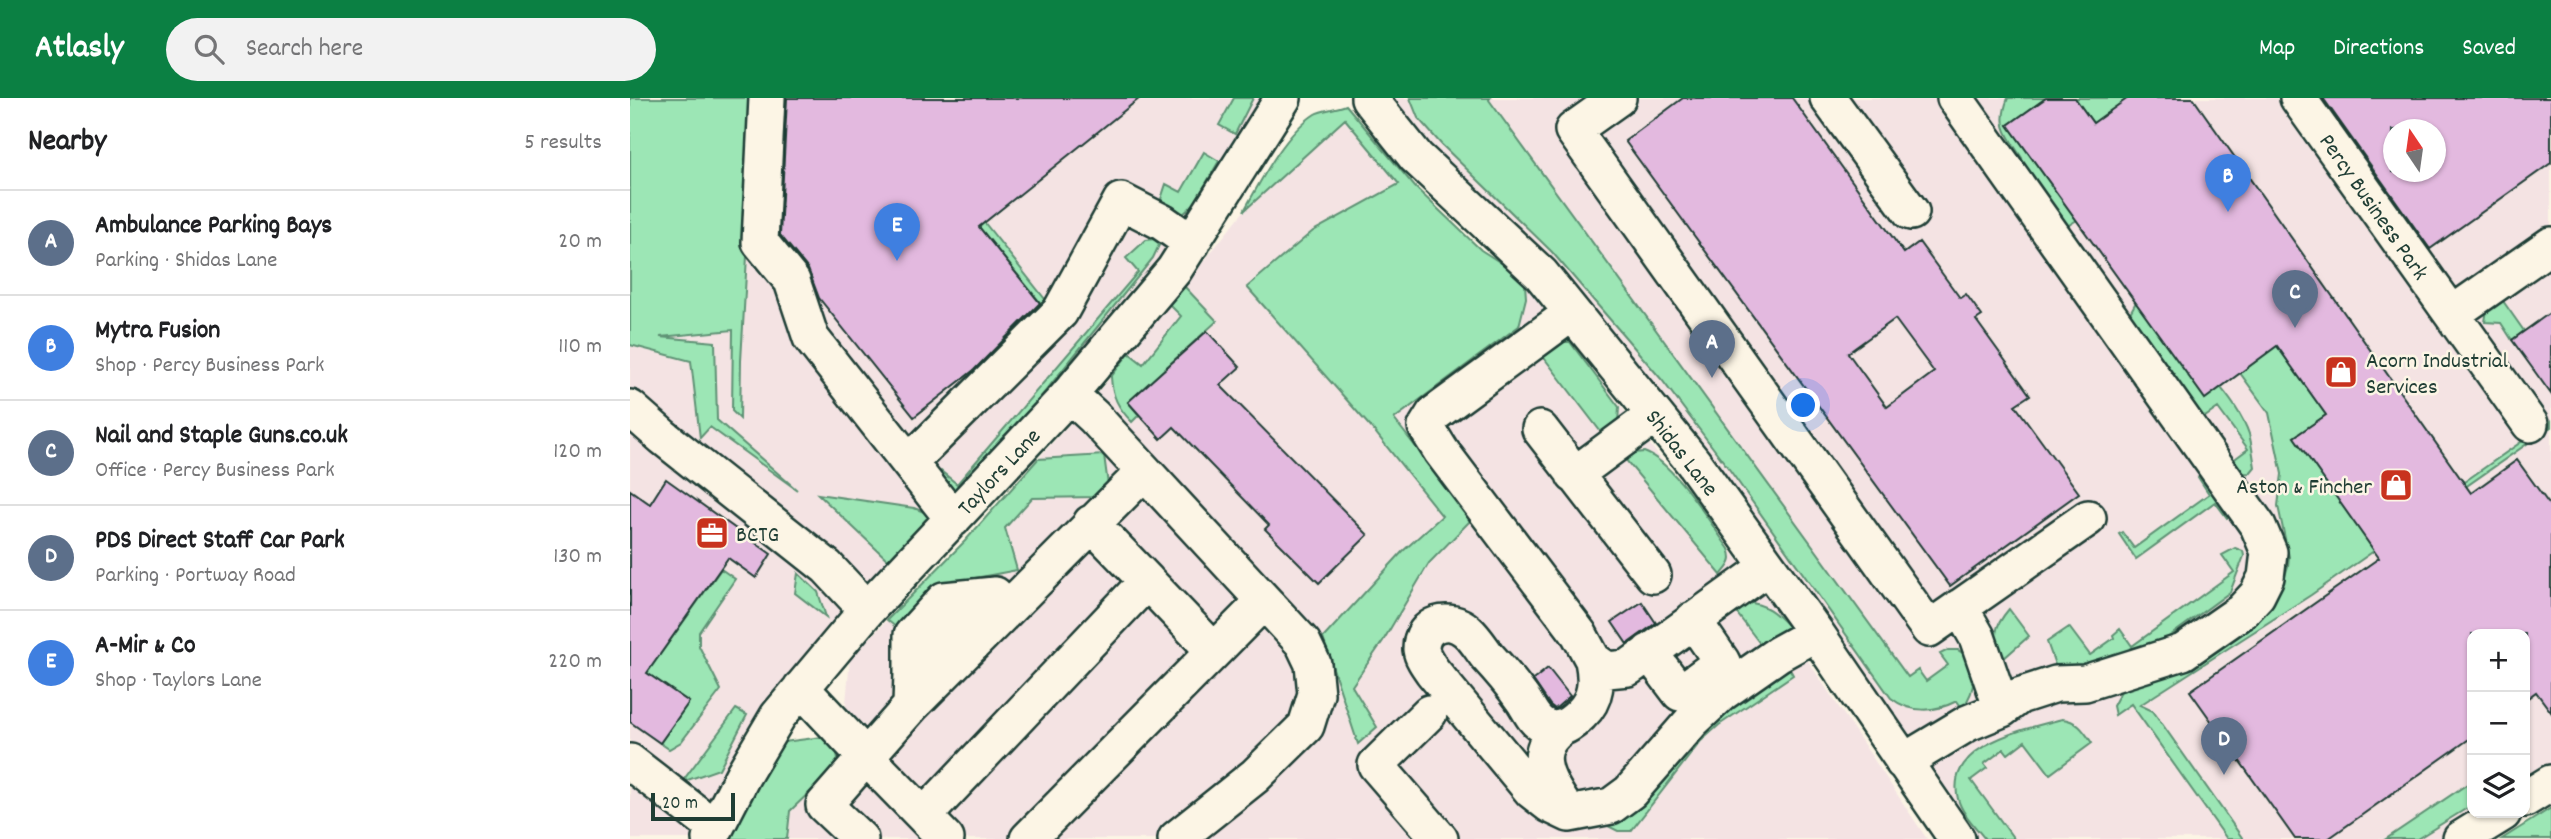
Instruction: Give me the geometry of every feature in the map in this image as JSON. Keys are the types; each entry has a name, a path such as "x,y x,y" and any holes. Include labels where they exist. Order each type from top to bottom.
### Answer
{"street":[{"path":"767,98 760,242 792,281 811,338 953,519"},
{"name":"Taylors Lane","path":"713,833 778,716 867,610 1069,394 1174,270 1283,98"},
{"name":"Shidas Lane","path":"1369,98 1416,157 1541,274 1693,462 1816,633 1957,839"},
{"path":"1618,98 1573,130 1929,629 2088,517"},
{"path":"1828,98 1911,212"},
{"name":"Percy Business Park","path":"2298,98 2530,424"},
{"path":"1903,762 1968,723 2002,709 2025,712 2061,701 2085,683 2183,652 2242,611 2257,595 2266,577 2269,552 2258,526 1956,99"},
{"path":"909,463 1060,312 1121,201 1161,222 1192,243"},
{"path":"2452,314 2551,244"},
{"path":"1569,814 1555,794 1543,767 1544,748 1548,738 1573,722 1585,710 1596,689 1597,677 1593,660 1579,634 1426,428 1434,414 1572,313"},
{"path":"1069,394 1094,416 1303,643 1313,664 1316,694 1306,726 1255,776 1176,839"},
{"path":"630,408 827,567 867,610"},
{"path":"1574,475 1655,415"},
{"path":"1540,429 1653,575"},
{"path":"860,839 824,805 866,757 911,690 1022,592 1144,471"},
{"path":"1091,523 1214,651"},
{"path":"1593,660 1607,670 1628,668 1768,567"},
{"path":"801,688 935,828 1147,581"},
{"path":"911,690 912,635 944,600 1022,592"},
{"path":"1028,839 1264,601"},
{"path":"1960,607 1977,637 2002,709"},
{"path":"1649,652 1680,693 1701,678 1722,662 1693,620"},
{"path":"1560,729 1546,727 1534,719 1521,697 1467,631 1453,622 1437,623 1426,632 1421,648 1425,662 1532,792 1569,814 1611,806 1630,792 1692,721 1722,693 1778,654 1816,633"},
{"path":"1429,713 1376,765 1440,839"},
{"path":"630,762 713,833"},
{"path":"2530,796 2551,783"},
{"path":"2461,839 2495,818"}],"shaded area":[{"path":"745,98 1283,98 1250,152 867,610 707,839 630,839 630,326"},
{"path":"1369,98 2551,98 2551,783 2530,796 2530,629 2467,629 2467,818 2470,818 2461,839 1957,839 1693,462"},
{"path":"1346,105 1409,179 1451,222 1481,250 1512,270 1578,350 1789,627 1800,649 1927,839 727,839 784,742 822,737 845,714 850,658 965,541 1111,377 1165,300 1184,286 1244,211 1263,177 1302,124 1318,112 1332,111"}],"green space":[{"path":"630,98 756,98 740,419 732,411 733,330 660,337 715,342 717,420 797,490 710,427 700,438 691,361 630,345"},
{"path":"1234,98 1253,98 1235,134 1219,125"},
{"path":"1410,98 1490,98 1908,677 1918,670 1926,681 1948,665 1940,654 1948,650 1958,650 1965,655 1973,669 1974,678 1970,694 1962,708 1957,701 1932,709 1915,709 1891,698 1729,469 1662,380 1552,252 1441,144 1418,118"},
{"path":"2008,98 2046,98 2008,125 2077,220 2064,228 2017,162 2022,158 2005,130 2003,116"},
{"path":"2075,98 2128,98 2111,111 2326,415 2294,437 2370,544 2551,421 2551,427 2311,595 2140,705 2153,711 2243,839 2227,839 2131,704 2115,715 2113,706 2122,689 2268,605 2281,589 2289,557 2278,506 2282,474 2269,413 2240,373 2261,357"},
{"path":"1346,105 1415,187 1481,250 1512,270 1525,284 1526,298 1519,326 1394,419 1472,519 1429,563 1383,641 1352,686 1377,727 1358,744 1323,638 1403,551 1442,516 1375,432 1247,287 1313,231 1399,184 1345,119 1244,211 1275,158 1304,122 1321,111"},
{"path":"1204,152 1219,161 1194,204 1181,216 1161,199 1166,184 1181,192"},
{"path":"984,222 1048,303 1047,311 979,227"},
{"path":"1146,240 1161,241 1153,258 1036,403 953,496 937,475 941,471 957,484 1138,272 1126,258"},
{"path":"2515,283 2519,289 2503,301 2524,331 2512,340 2501,323 2485,322 2487,309"},
{"path":"1184,286 1217,321 1128,402 1139,415 1132,422 1117,401 1111,377 1129,353 1143,364 1181,316 1165,300"},
{"path":"2136,302 2200,364 2230,399 2249,434 2255,467 2250,473 2241,472 2232,461 2248,449 2218,408 2202,419 2132,320 2130,313"},
{"path":"1555,342 1570,342 1619,407 1618,423 1604,436 1538,350"},
{"path":"1644,452 1655,458 1679,480 1729,549 1730,563 1721,575 1625,459 1635,453"},
{"path":"1104,455 1108,485 1098,497 1032,498 1005,528 1017,570 939,585 897,628 887,620 965,541 1038,459"},
{"path":"2203,474 2232,515 2227,518 2215,502 2136,559 2119,534 2122,532 2134,548 2209,494 2198,477"},
{"path":"818,494 914,508 934,516 890,562"},
{"path":"2235,548 2243,551 2244,556 2230,592 2163,641 2059,676 2047,642 2069,627 2090,655 2114,638 2113,635 2120,629 2132,646 2234,572 2222,555"},
{"path":"721,569 735,579 699,632 699,646 721,690 681,742 669,749 660,743 689,702 647,673"},
{"path":"798,573 818,592 826,617 795,593"},
{"path":"1744,602 1758,604 1770,610 1789,627 1761,645 1732,607"},
{"path":"2009,609 2029,636 2003,659 1996,633"},
{"path":"1785,660 1793,675 1719,725 1701,741 1631,831 1618,831 1604,824 1700,725"},
{"path":"736,709 747,715 719,769 682,782"},
{"path":"2062,719 2076,724 2092,743 2050,774 2025,741 2008,754 2004,749 1984,764 1987,768 1971,780 2014,839 1985,839 1966,815 1958,799 1957,780 1963,765 1991,742"},
{"path":"822,737 834,748 838,765 790,811 787,839 727,839 768,759 784,742"},
{"path":"2467,784 2467,808 2417,839 2386,839"},
{"path":"2551,808 2551,839 2502,839 2505,837"}],"building":[{"path":"787,98 1140,98 979,227 1040,303 974,370 914,417 819,298 808,269 780,235"},
{"path":"1683,98 1792,98 1904,253 1919,242 1960,298 1966,294 1982,316 1976,320 2030,395 2015,405 2079,493 1950,586 1625,141","holes":["1895,319 1934,372 1887,407 1848,353"]},
{"path":"2046,98 2075,98 2093,123 2128,98 2193,98 2471,493 2517,460 2551,507 2551,712 2536,692 2530,696 2530,629 2467,629 2467,741 2328,839 2295,839 2190,691 2379,558 2294,437 2326,415 2277,346 2205,399 2008,125"},
{"path":"2323,98 2551,98 2551,163 2430,249"},
{"path":"2551,312 2551,394 2512,340"},
{"path":"1207,331 1240,367 1220,385 1368,535 1319,583 1265,529 1269,525 1174,427 1161,439 1128,402"},
{"path":"666,479 771,554 756,578 728,558 647,673 689,702 660,743 630,722 630,490 650,504"},
{"path":"1642,602 1656,623 1627,644 1612,622"},
{"path":"1548,668 1570,696 1555,709 1533,680"}],"place":[{"name":"Mytra Fusion","path":"2228,212"},
{"name":"A-Mir & Co","path":"897,261"},
{"name":"Nail and Staple Guns.co.uk","path":"2295,328"},
{"name":"Acorn Industrial Services","path":"2341,372"},
{"name":"Ambulance Parking Bays","path":"1712,378"},
{"name":"Aston & Fincher","path":"2396,485"},
{"name":"BCTG","path":"712,533"},
{"name":"PDS Direct Staff Car Park","path":"2224,775"}]}
